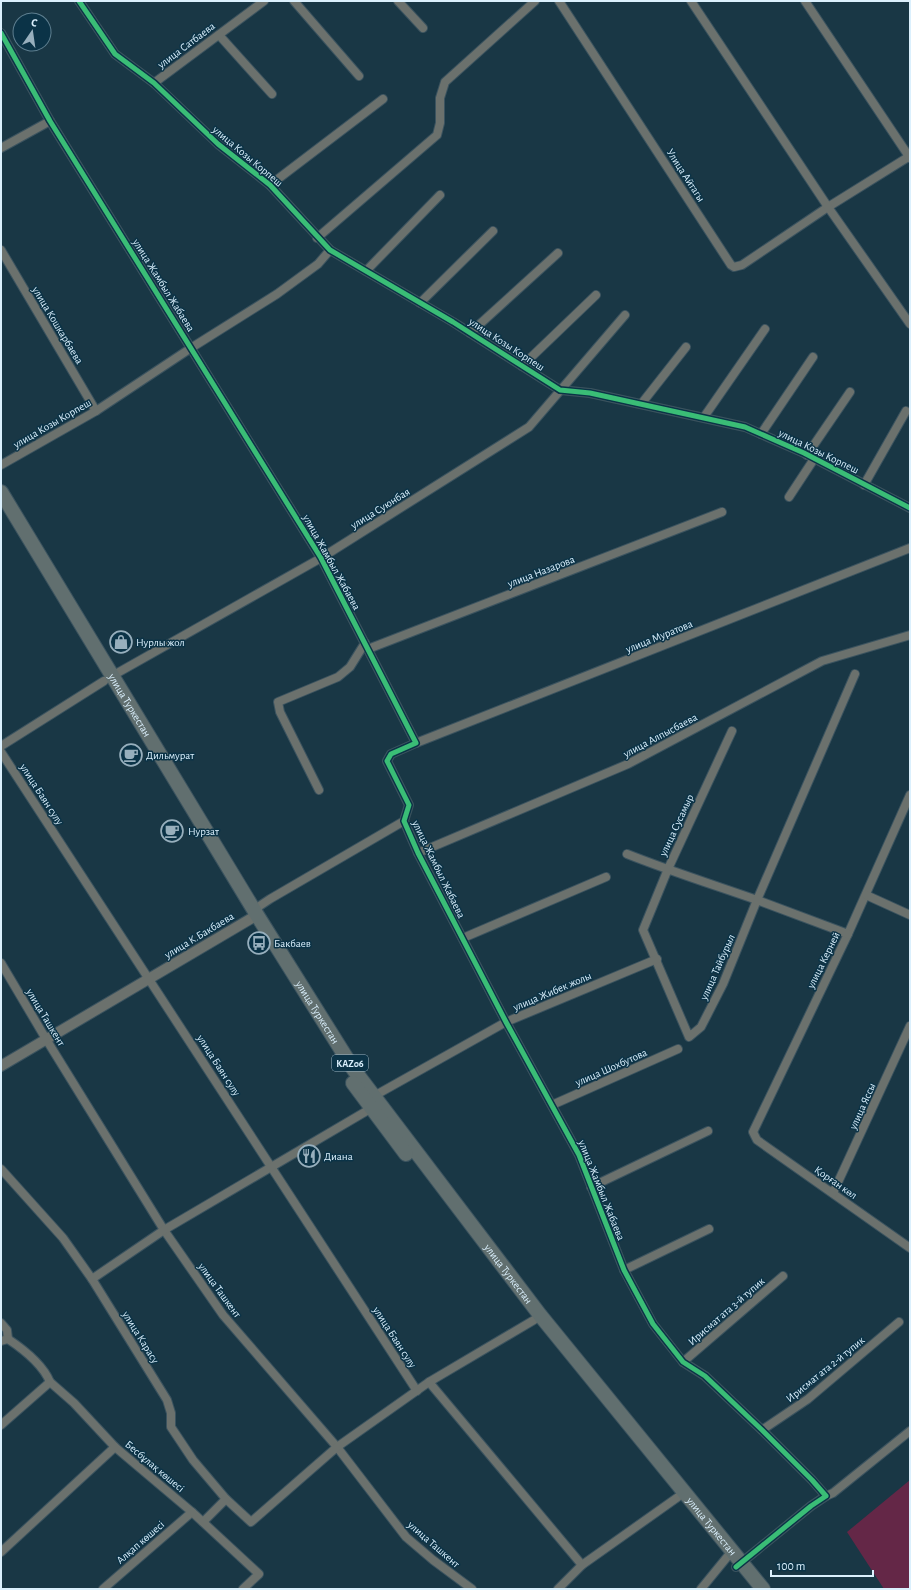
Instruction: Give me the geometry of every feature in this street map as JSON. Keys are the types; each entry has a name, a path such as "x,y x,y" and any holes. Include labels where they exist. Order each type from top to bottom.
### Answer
{"highway":[{"name":"улица Туркестан","path":"1,492 108,678"},
{"name":"улица Туркестан","path":"1,510 108,678 347,1075 372,1102 729,1554"},
{"name":"улица Туркестан","path":"372,1102 534,1320 678,1497 739,1565 763,1589"},
{"name":"улица Туркестан","path":"739,1565 753,1589"}],"street":[{"name":"улица Сатбаева","path":"79,1 115,54 154,83 264,1"},
{"path":"294,1 359,76"},
{"path":"398,1 423,28"},
{"path":"317,238 437,135 440,123 440,98 445,82 535,1"},
{"name":"Улица Айтагы","path":"559,1 731,265 734,267 742,265 828,207 910,157"},
{"path":"691,1 828,207 910,324"},
{"path":"805,1 910,157"},
{"name":"улица Жамбыл Жабаева","path":"1,33 50,121 321,558 416,743 391,754 387,761 409,805 404,821 418,853 506,1022 579,1155 624,1270 653,1324 683,1362 705,1376 762,1430 826,1496"},
{"path":"219,35 272,94"},
{"name":"улица Козы Корпеш","path":"154,83 218,144 270,185 317,238 330,250 470,333 560,390 590,393 642,403 745,427 811,457 910,508"},
{"path":"270,185 383,99"},
{"path":"1,148 50,121"},
{"path":"366,271 440,195"},
{"path":"420,303 492,231"},
{"name":"улица Кошкарбаева","path":"1,250 96,411"},
{"name":"улица Козы Корпеш","path":"1,466 96,411 191,348 277,294 318,264 330,250"},
{"path":"470,333 558,253"},
{"path":"522,366 596,295"},
{"name":"улица Суюнбая","path":"1,746 108,678 321,558 529,427 625,315"},
{"path":"704,418 765,329"},
{"path":"642,403 686,347"},
{"path":"760,434 813,357"},
{"path":"789,497 850,392"},
{"path":"864,485 906,411"},
{"name":"улица Назарова","path":"366,646 722,512"},
{"name":"улица Муратова","path":"416,743 910,548"},
{"name":"улица Алпысбаева","path":"418,853 628,764 822,661 910,635"},
{"path":"319,790 280,712 278,702 338,677 350,666 366,646"},
{"name":"улица Тайбурыл","path":"657,959 689,1037 701,1028 720,990 757,900 855,674"},
{"name":"улица Сусамыр","path":"657,959 643,930 668,869 732,731"},
{"name":"улица Баян сулу","path":"1,752 150,978 270,1166 417,1391"},
{"name":"улица Керней","path":"753,1132 848,934 910,795"},
{"name":"улица К.Бакбаева","path":"1,1066 253,917 258,907 270,899 404,821"},
{"path":"627,854 848,934"},
{"path":"463,938 606,876"},
{"path":"866,895 910,915"},
{"name":"улица Жибек жолы","path":"92,1279 164,1230 372,1102 506,1022 657,959"},
{"name":"улица Ташкент","path":"1,963 164,1230 223,1315 337,1447 406,1537 433,1560 472,1589"},
{"name":"улица Яссы","path":"833,1193 910,1026"},
{"name":"улица Шохбутова","path":"552,1105 678,1049"},
{"path":"592,1187 708,1131"},
{"name":"Қорған көл","path":"753,1132 757,1140 910,1248"},
{"name":"улица Карасу","path":"1,1169 63,1238 92,1279 167,1400 171,1413 171,1427 193,1460 226,1499 251,1522 337,1447"},
{"path":"624,1270 709,1229"},
{"name":"Ирисмат ата 3-й тупик","path":"683,1362 783,1276"},
{"path":"337,1447 429,1382 534,1320"},
{"name":"Ирисмат ата 2-й тупик","path":"762,1430 808,1399 899,1322"},
{"path":"1,1323 7,1330 4,1340 46,1372 50,1382 74,1403 115,1447"},
{"path":"1,1425 50,1382"},
{"path":"429,1382 582,1564"},
{"path":"739,1565 811,1506 833,1493 910,1431"},
{"name":"Бесбұлақ көшесі","path":"1,1552 115,1447 192,1512 259,1574 243,1589"},
{"path":"558,1589 582,1564 678,1497"},
{"path":"203,1522 226,1499"},
{"name":"Алқап көшесі","path":"103,1589 192,1512"},
{"path":"701,1589 729,1554"}],"shaded area":[{"path":"910,1480 910,1589 884,1589 847,1532"}],"cycle path":[{"path":"79,1 115,54 154,83 218,144 270,185 330,250 453,322 560,390 590,393 745,427 804,453 910,508"},
{"path":"1,33 50,121 321,558 416,743 391,754 387,761 409,805 404,821 418,853 506,1022 579,1155 624,1270 653,1324 683,1362 705,1376 762,1430 826,1496 811,1506 736,1567"}],"place":[{"name":"Нурлы жол","path":"121,642"},
{"name":"Дильмурат","path":"131,755"},
{"name":"Нурзат","path":"172,831"},
{"name":"Бакбаев","path":"259,943"},
{"name":"Диана","path":"309,1156"}]}
